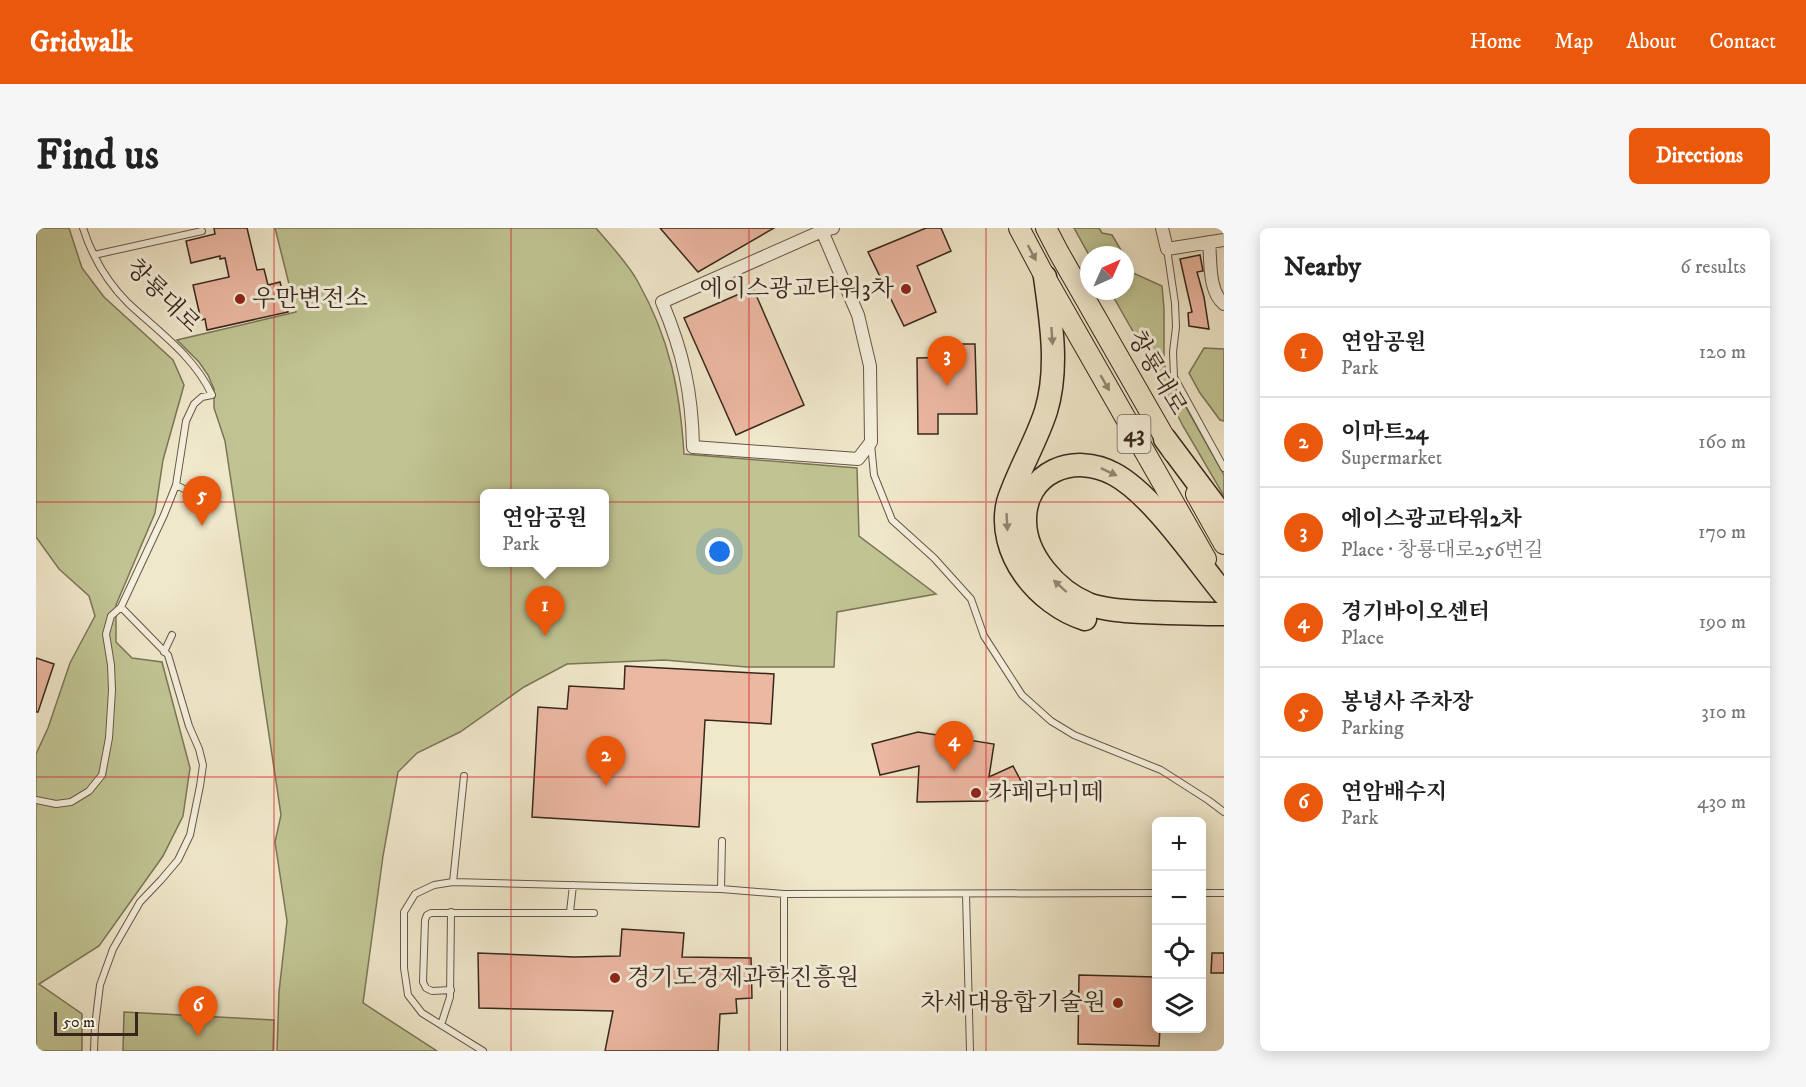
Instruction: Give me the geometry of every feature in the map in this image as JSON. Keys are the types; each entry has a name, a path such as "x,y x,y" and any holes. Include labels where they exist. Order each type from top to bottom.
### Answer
{"highway":[{"path":"1045,278 1053,349 1051,387 1042,423 1012,489 1007,507 1006,527 1013,554 1025,575 1038,589 1053,602 1077,616 1107,623 1178,621 1224,614"},
{"path":"1165,439 1224,518"},
{"path":"1224,594 1159,515 1118,476 1092,466 1072,464 1056,470 1042,480 1028,502 1025,510 1025,529 1032,550 1051,577 1069,593 1090,605 1224,629"}],"main road":[{"name":"창룡대로","path":"1019,228 1045,278 1224,590"},
{"name":"창룡대로","path":"1046,228 1224,544"},
{"path":"1058,228 1059,253"}],"street":[{"path":"1162,228 1167,249 1224,240"},
{"path":"825,229 858,315 870,366 871,442 858,459 693,447 693,416 688,382 674,331 662,302 825,229"},
{"path":"1209,242 1216,296 1224,304"}],"lane":[{"name":"창룡대로","path":"83,228 94,255 116,290 194,364 212,395 201,397 194,404 186,421 176,485"},
{"path":"94,255 202,231"},
{"path":"1167,249 1175,303 1174,377 1224,468"},
{"path":"871,442 874,475 892,520 934,558 971,599 984,636 1022,695 1051,721 1074,735 1161,770 1224,812"},
{"path":"36,800 56,804 72,802 89,791 102,775 110,738 111,664 106,634 111,616 121,607 176,485 204,499"},
{"path":"94,1051 100,985 113,949 140,902 177,860 190,835 201,786 203,765 200,749 189,726 168,655 121,607"},
{"path":"164,652 172,635"},
{"path":"453,882 464,776"},
{"path":"720,889 722,841"},
{"path":"483,1051 422,1013 408,995 404,968 404,912 415,894 434,885 453,882 573,885 720,889 784,894 1152,893"},
{"path":"570,912 573,885"},
{"path":"1206,893 1224,893"},
{"path":"784,894 784,1051"},
{"path":"966,894 970,1051"},
{"path":"441,1024 451,990 451,912"},
{"path":"451,990 432,991 426,988 423,982 427,915 451,912 594,913"}],"green space":[{"path":"36,228 69,228 82,268 104,297 173,360 184,385 163,460 155,513 116,605 116,642 132,658 162,662 190,768 183,816 163,856 99,946 39,984 82,1014 82,1051 36,1051 36,754 48,728 70,663 95,616 89,596 59,569 36,537"},
{"path":"275,228 596,228 634,275 658,324 672,366 680,409 684,454 857,468 859,536 936,594 837,612 834,667 747,667 664,660 567,664 524,687 460,732 417,753 398,772 383,856 363,1003 437,1051 277,1051 279,992 287,921 275,842 281,815 225,441 214,408 214,389 199,362 177,340 296,312"},
{"path":"1074,228 1099,228 1102,233 1112,235 1119,246 1084,246"},
{"path":"1134,273 1162,286 1166,376 1224,475 1224,496 1183,426 1115,300 1134,300"},
{"path":"1204,348 1224,349 1224,421 1220,420 1200,393 1189,373"},
{"path":"124,1012 274,1020 273,1051 123,1051"}],"building":[{"name":"우만변전소","path":"214,228 247,228 257,270 264,269 268,285 280,282 288,312 207,330 205,319 201,320 193,285 229,277 225,258 220,259 220,256 191,263 186,241 215,234"},
{"path":"660,228 774,228 698,272"},
{"name":"에이스광교타워3차","path":"926,228 941,228 951,251 917,266 936,312 904,326 868,252"},
{"path":"1200,255 1203,271 1197,272 1209,329 1189,326 1188,313 1192,312 1180,259"},
{"path":"753,288 804,405 736,435 684,318"},
{"path":"956,344 975,344 977,414 938,414 938,434 918,434 917,358 957,357"},
{"path":"36,658 54,664 38,712 36,712"},
{"path":"625,666 774,674 771,724 705,720 699,827 532,817 538,707 567,709 569,686 624,689"},
{"path":"918,732 994,744 989,777 1013,766 1023,785 987,801 917,802 919,766 880,775 872,744"},
{"name":"경기도경제과학진흥원","path":"622,929 684,933 682,957 751,958 752,998 736,999 737,1013 720,1014 718,1051 605,1051 613,1011 479,1008 478,953 574,957 620,956"},
{"path":"1212,953 1224,953 1224,973 1211,973"},
{"name":"차세대융합기술원","path":"1079,975 1152,977 1152,1033 1160,1033 1159,1046 1078,1044"}],"place":[{"name":"에이스광교타워3차","path":"906,289"},
{"name":"우만변전소","path":"240,299"},
{"name":"에이스광교타워2차","path":"947,386"},
{"name":"봉녕사 주차장","path":"202,526"},
{"name":"연암공원","path":"545,636"},
{"name":"경기바이오센터","path":"954,771"},
{"name":"이마트24","path":"606,786"},
{"name":"카페라미떼","path":"976,793"},
{"name":"경기도경제과학진흥원","path":"615,978"},
{"name":"차세대융합기술원","path":"1118,1003"},
{"name":"연암배수지","path":"198,1036"}]}
